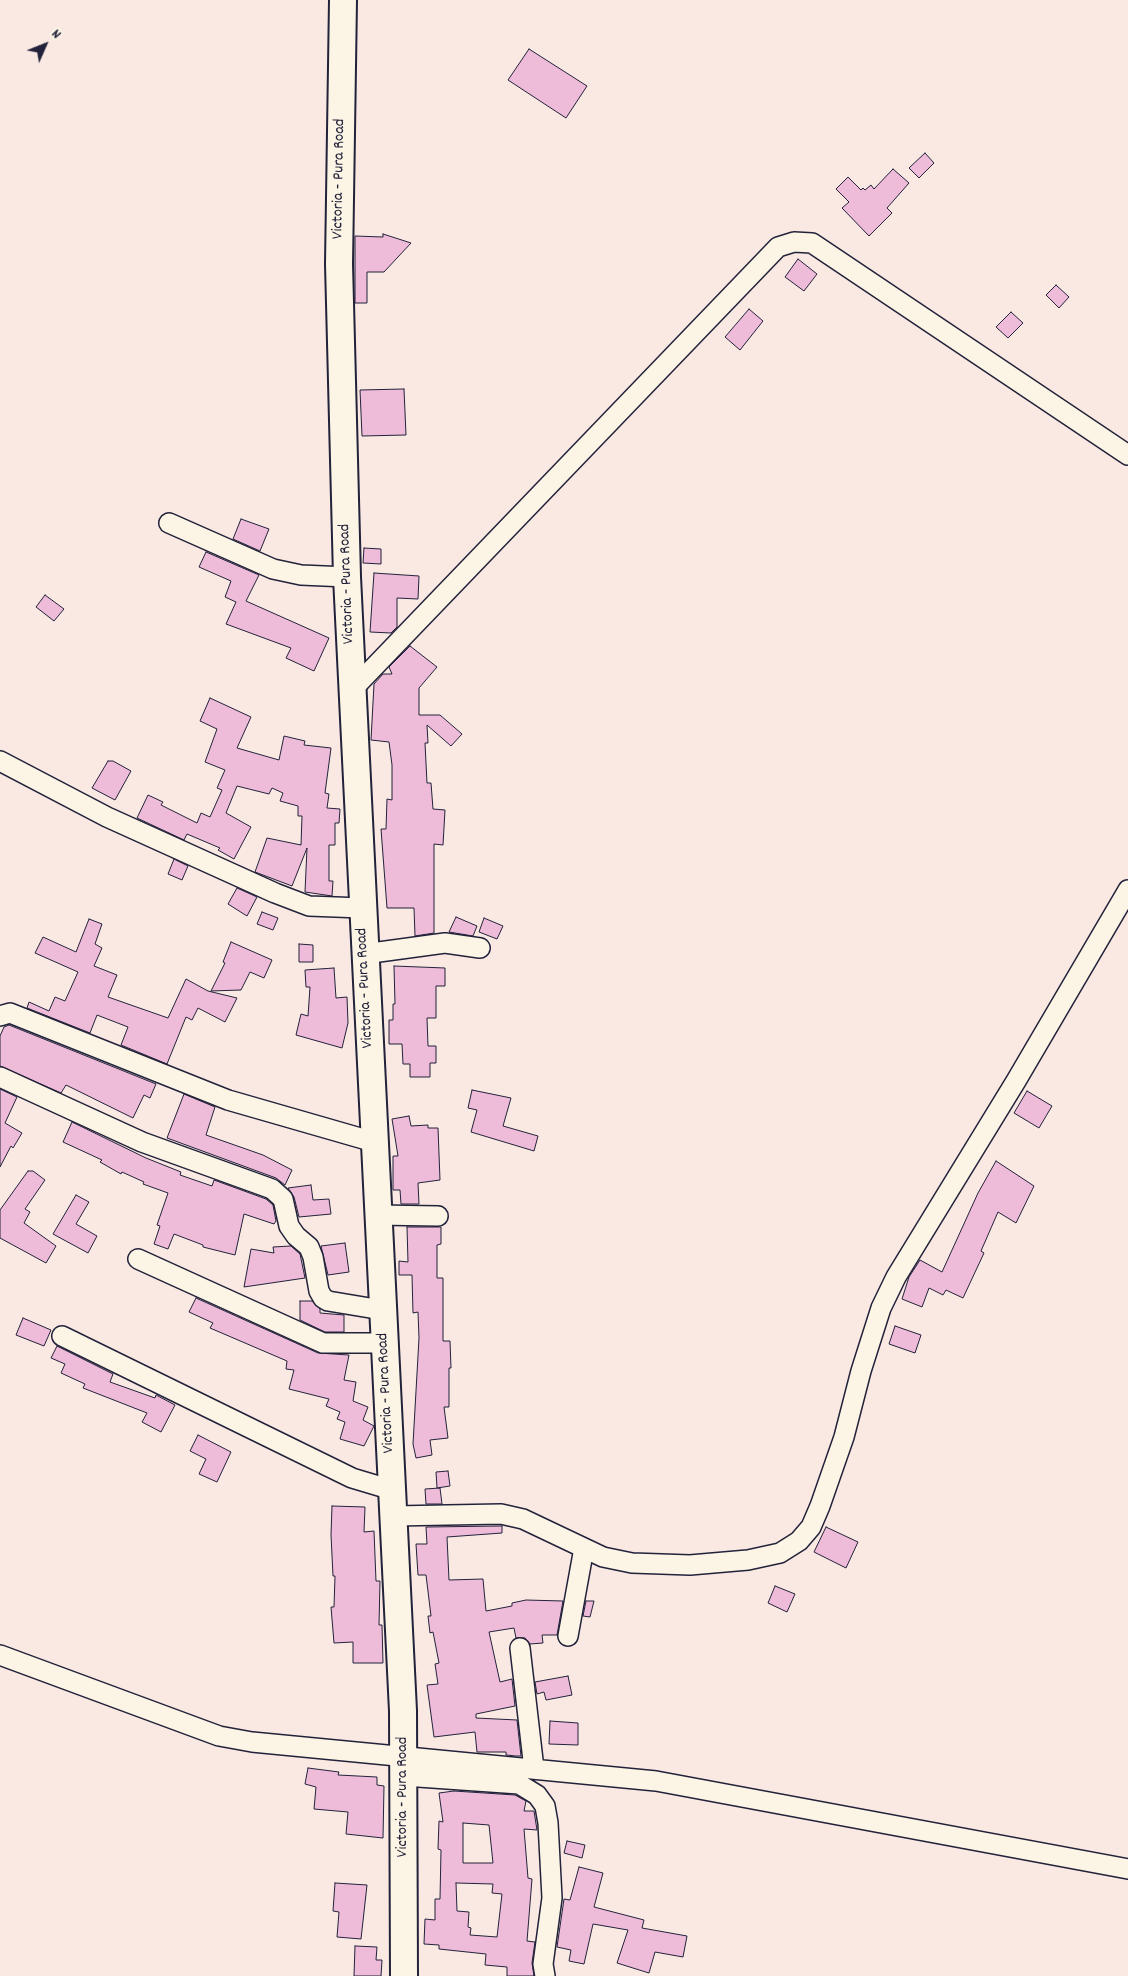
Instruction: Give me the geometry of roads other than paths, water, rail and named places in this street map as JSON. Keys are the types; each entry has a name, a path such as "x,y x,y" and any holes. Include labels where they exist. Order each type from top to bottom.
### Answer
{"main road":[{"name":"Victoria - Pura Road","path":"343,0 339,264 347,577 404,1766 404,1976"}],"street":[{"path":"351,691 778,247 794,242 812,243 1128,455"},
{"path":"170,523 273,569 301,575 347,577"},
{"path":"0,761 108,818 275,893 309,906 362,908"},
{"path":"393,1516 500,1514 523,1519 603,1557 632,1563 690,1565 748,1560 780,1553 799,1541 811,1527 844,1437 861,1371 881,1308 896,1277 1011,1090 1128,890"},
{"path":"364,954 445,943 480,948"},
{"path":"0,1016 10,1013 228,1100 374,1142"},
{"path":"0,1077 142,1142 272,1188 283,1199 289,1226 296,1236 309,1247 323,1298 328,1301 382,1310"},
{"path":"378,1215 438,1216"},
{"path":"138,1259 323,1343 384,1343"},
{"path":"62,1336 352,1478 392,1490"},
{"path":"568,1636 584,1548"},
{"path":"520,1648 534,1769"},
{"path":"0,1655 219,1736 519,1784 537,1795 545,1806 548,1823 552,1898 543,1964 545,1976"},
{"path":"404,1766 534,1769 656,1781 1128,1868"}]}
